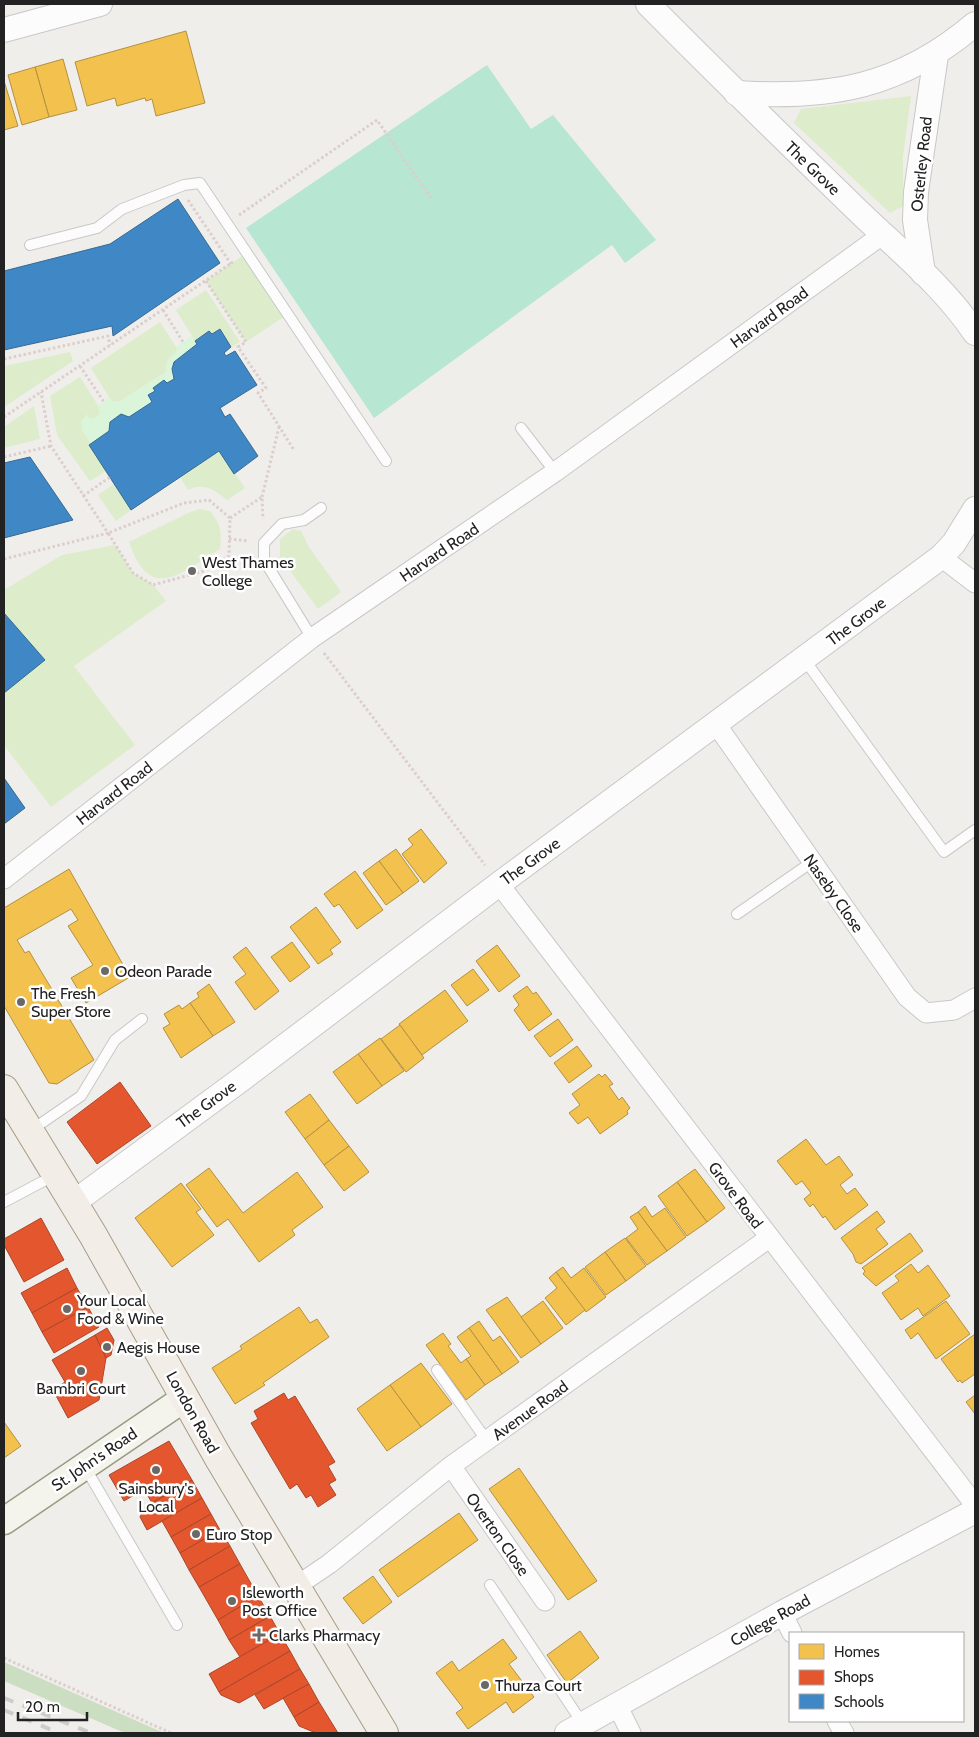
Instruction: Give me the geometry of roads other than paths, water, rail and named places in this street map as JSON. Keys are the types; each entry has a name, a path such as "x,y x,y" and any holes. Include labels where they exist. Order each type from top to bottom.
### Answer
{"main road":[{"name":"London Road","path":"4,1089 74,1203 295,1587 382,1732"},
{"name":"St. John's Road","path":"4,1521 185,1398"}],"street":[{"path":"4,30 100,4"},
{"name":"The Grove","path":"648,4 736,93 923,273 964,317 975,333"},
{"path":"736,93 762,95 829,92 892,77 936,55 975,24"},
{"name":"Osterley Road","path":"923,273 915,220 916,192 936,55"},
{"name":"Harvard Road","path":"4,879 312,638 555,472 882,235"},
{"name":"The Grove","path":"74,1203 499,884 941,557 954,544 975,509"},
{"path":"941,557 975,583"},
{"name":"Naseby Close","path":"716,724 907,997 926,1014 954,1010 975,998"},
{"name":"Grove Road","path":"499,884 975,1506"},
{"name":"Avenue Road","path":"295,1587 329,1564 451,1466 769,1238"},
{"name":"Overton Close","path":"451,1466 545,1601"},
{"name":"College Road","path":"575,1729 617,1706 787,1623 975,1511"},
{"path":"617,1706 631,1733"},
{"path":"838,1722 844,1733"}],"lane":[{"path":"30,245 97,228 122,209 184,185 200,182 386,461"},
{"path":"522,428 555,472"},
{"path":"312,638 264,560 264,543 282,524 304,520 321,508"},
{"path":"804,659 944,852 975,830"},
{"path":"736,914 812,862"},
{"path":"29,1131 81,1096 114,1040 142,1019"},
{"path":"4,1202 56,1174"},
{"path":"437,1370 487,1441"},
{"path":"85,1466 177,1625"},
{"path":"490,1585 575,1729"}],"railway":[{"path":"4,1698 91,1733"},
{"path":"4,1710 59,1733"}],"place":[{"name":"West Thames College","path":"192,571"},
{"name":"Odeon Parade","path":"105,971"},
{"name":"The Fresh Super Store","path":"21,1002"},
{"name":"Your Local Food & Wine","path":"67,1309"},
{"name":"Aegis House","path":"107,1347"},
{"name":"Bambri Court","path":"81,1371"},
{"name":"Sainsbury's Local","path":"156,1470"},
{"name":"Euro Stop","path":"196,1534"},
{"name":"Isleworth Post Office","path":"232,1601"},
{"name":"Clarks Pharmacy","path":"259,1635"},
{"name":"Thurza Court","path":"485,1685"}]}
